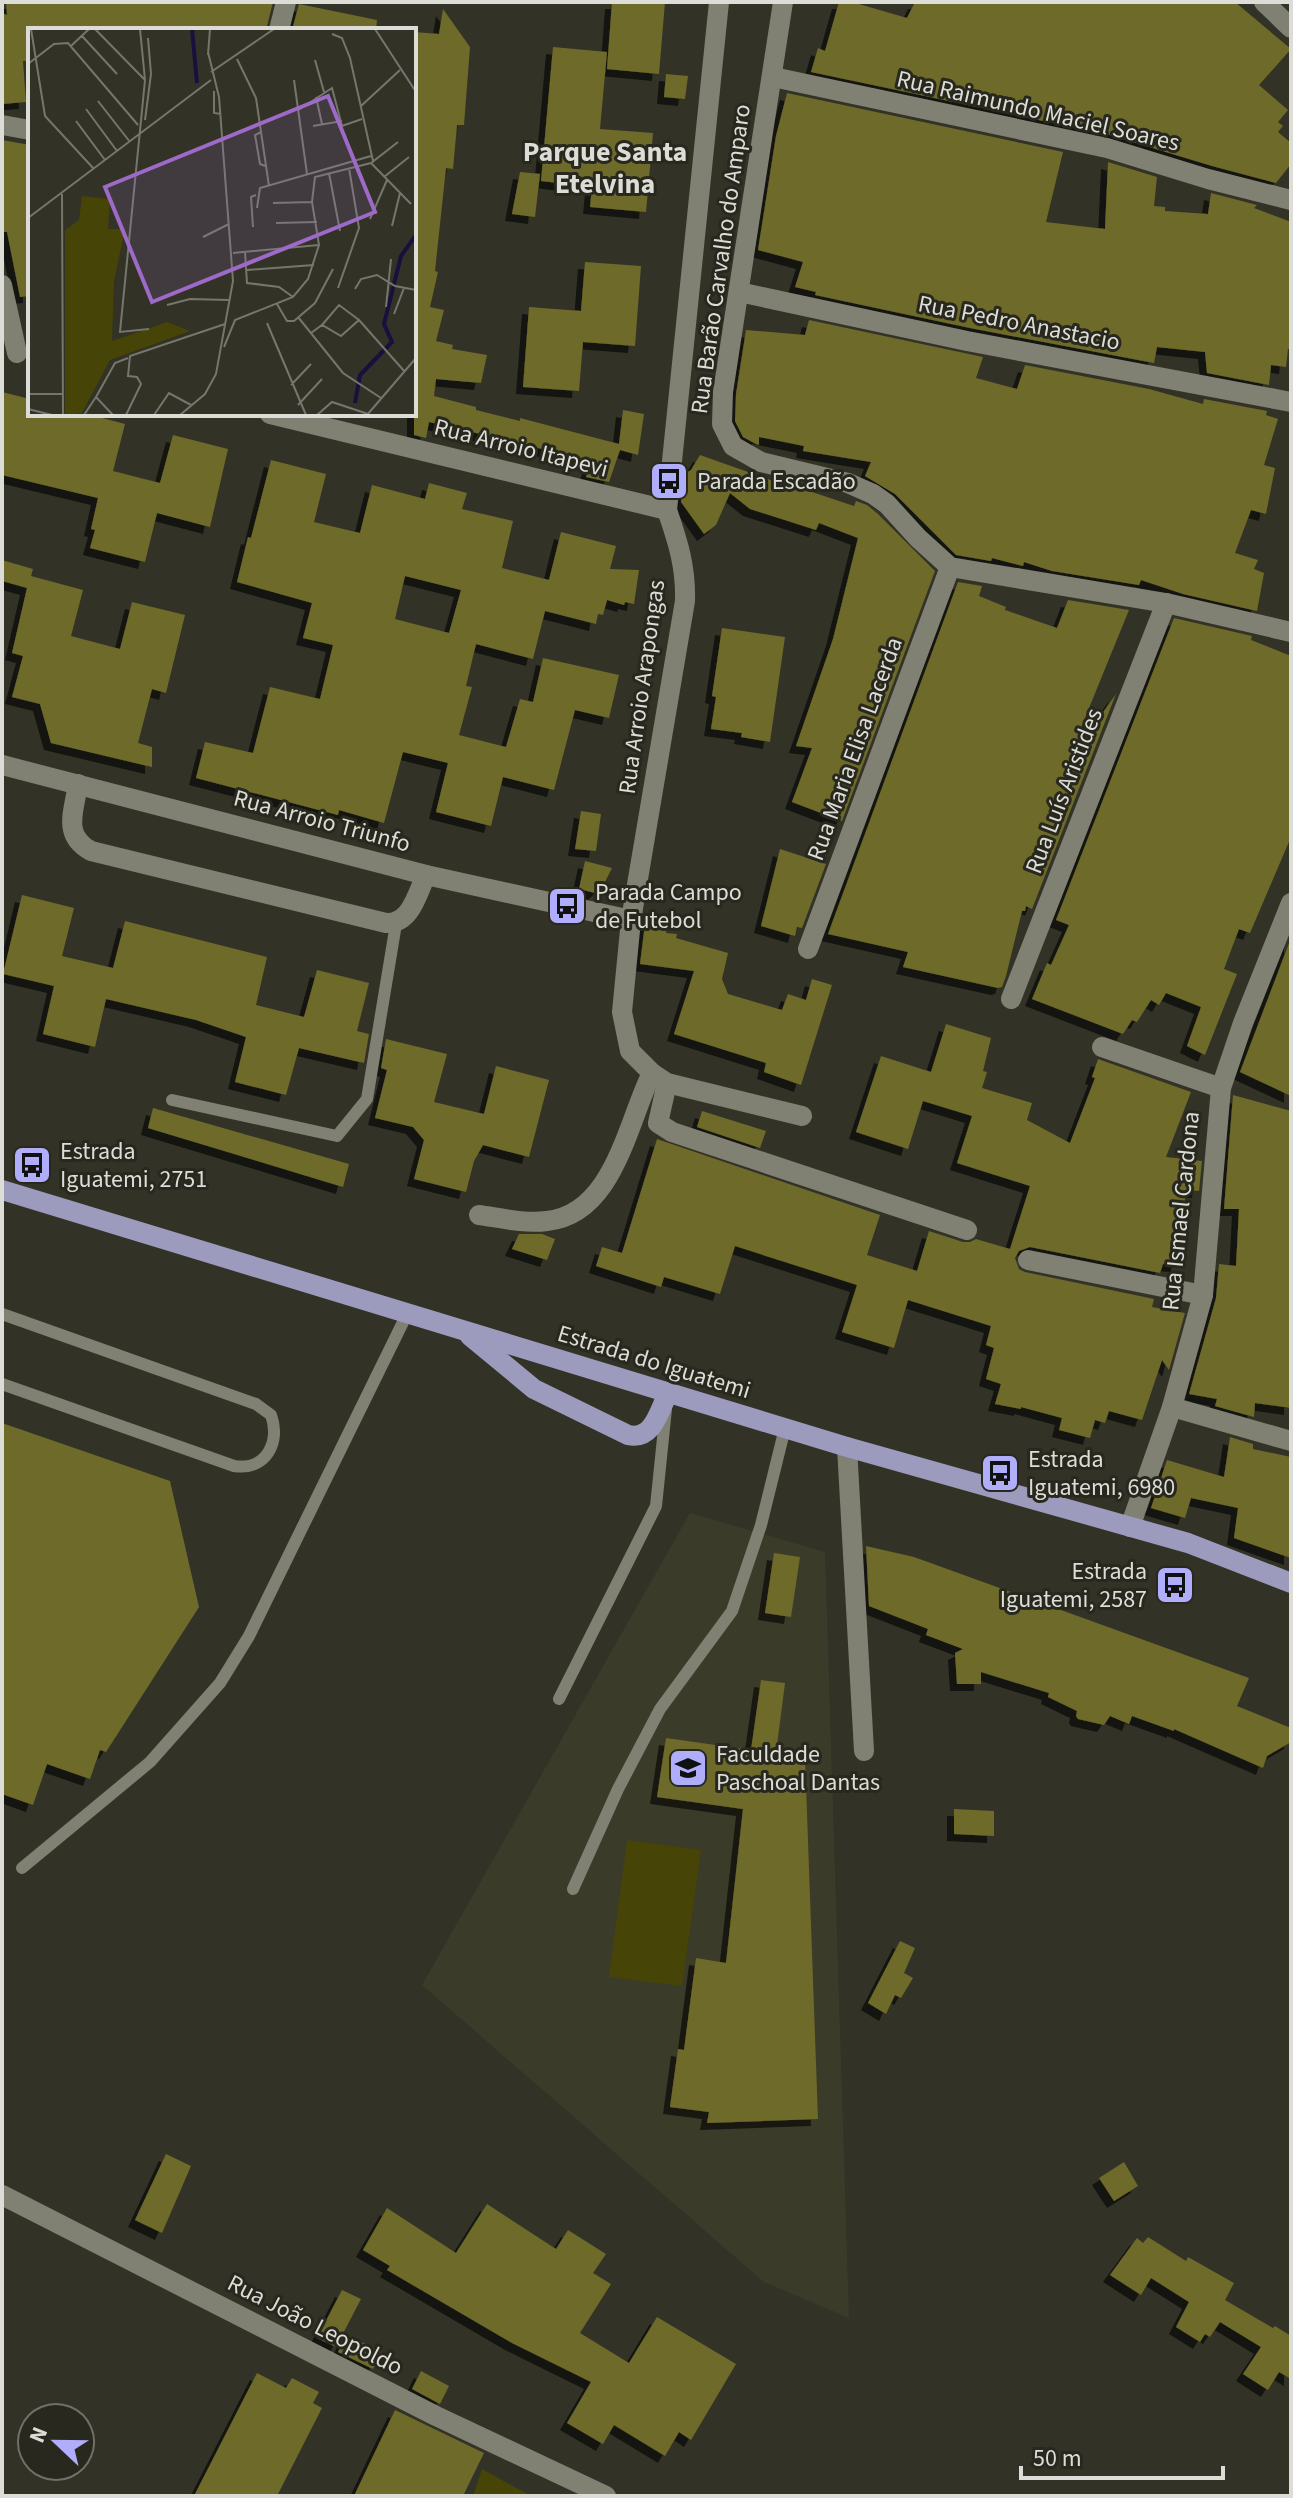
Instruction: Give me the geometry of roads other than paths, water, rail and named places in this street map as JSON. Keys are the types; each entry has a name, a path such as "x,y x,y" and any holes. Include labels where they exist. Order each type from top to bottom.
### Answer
{"main road":[{"name":"Estrada do Iguatemi","path":"2,1190 847,1447 1188,1543 1291,1583"},
{"path":"467,1333 500,1364 534,1389 628,1435 635,1437 649,1431 668,1393"}],"street":[{"path":"280,28 286,2"},
{"name":"Rua Arroio Arapongas","path":"659,1078 630,1051 622,1012 631,920 685,601 686,572 682,550 667,510 719,2"},
{"name":"Rua Barão Carvalho do Amparo","path":"783,2 723,392 722,424 733,446 761,462 848,483 873,494 950,567"},
{"path":"1264,2 1291,28"},
{"name":"Rua Raimundo Maciel Soares","path":"773,77 1107,148 1222,183 1291,200"},
{"path":"2,125 28,130"},
{"path":"2,285 16,353"},
{"name":"Rua Pedro Anastacio","path":"739,292 967,341 1291,402"},
{"name":"Rua Arroio Itapevi","path":"278,416 667,510"},
{"path":"950,567 1166,603 1242,618 1291,632"},
{"name":"Rua Maria Elisa Lacerda","path":"808,949 950,567"},
{"name":"Rua Luís Aristides","path":"1011,999 1166,603"},
{"name":"Rua Arroio Triunfo","path":"2,765 426,875 631,920"},
{"path":"78,784 71,828 81,846 91,851 396,924 408,915 426,875"},
{"name":"Rua Ismael Cardona","path":"1130,1527 1172,1407 1203,1295 1221,1088 1243,1023 1291,903"},
{"path":"1102,1047 1221,1088"},
{"path":"659,1078 802,1116"},
{"path":"479,1215 544,1222 560,1219 587,1202 615,1168 659,1078"},
{"path":"659,1078 658,1123 672,1132 967,1230"},
{"path":"1028,1260 1203,1295"},
{"path":"1172,1407 1291,1441"},
{"path":"847,1447 864,1751"},
{"name":"Rua João Leopoldo","path":"2,2195 436,2416 606,2496"}],"lane":[{"path":"172,1100 337,1136 367,1099 396,924"},
{"path":"22,1868 150,1762 220,1683 249,1636 408,1312"},
{"path":"2,1314 256,1404 271,1415 273,1433 267,1454 259,1464 249,1469 2,1384"},
{"path":"559,1699 656,1506 668,1393"},
{"path":"573,1889 618,1789 660,1709 732,1611 761,1525 785,1428"}],"place":[{"name":"Parada Escadão","path":"669,481"},
{"name":"Parada Campo de Futebol","path":"567,906"},
{"name":"Estrada Iguatemi, 2751","path":"32,1165"},
{"name":"Estrada Iguatemi, 6980","path":"1000,1473"},
{"name":"Estrada Iguatemi, 2587","path":"1175,1585"},
{"name":"Faculdade Paschoal Dantas","path":"688,1768"}],"district":[{"name":"Parque Santa Etelvina","path":"605,168"}]}
